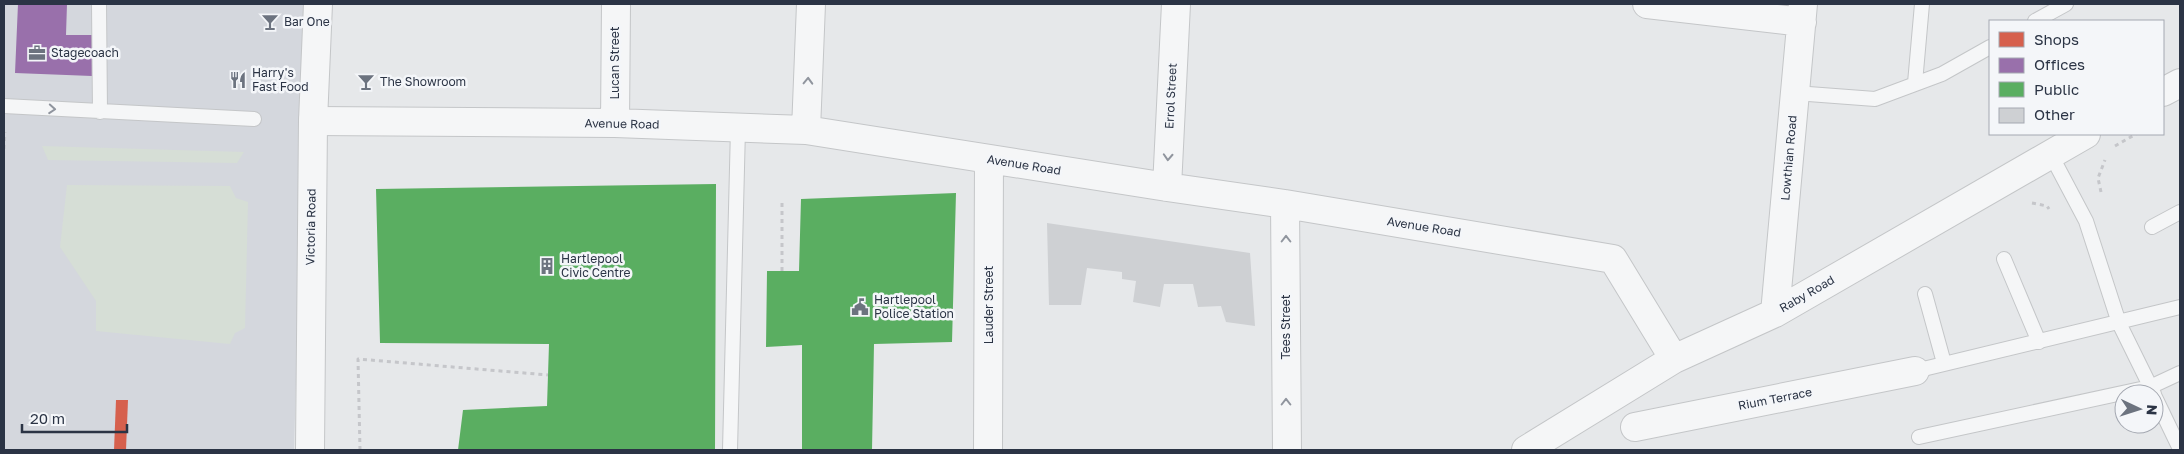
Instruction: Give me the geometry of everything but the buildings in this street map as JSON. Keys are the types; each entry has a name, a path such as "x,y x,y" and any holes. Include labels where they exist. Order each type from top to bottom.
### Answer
{"street":[{"name":"Victoria Road","path":"310,450 313,121 318,4"},
{"name":"Lucan Street","path":"615,123 616,4"},
{"path":"806,130 811,4"},
{"name":"Errol Street","path":"1167,187 1176,4"},
{"path":"1647,4 1802,13"},
{"name":"Lowthian Road","path":"1775,313 1802,13"},
{"path":"2164,91 2180,83"},
{"name":"Avenue Road","path":"313,121 615,123 806,130 1285,204 1612,259 1674,359"},
{"name":"Raby Road","path":"1526,450 1674,359 1775,313 2084,135"},
{"name":"Lauder Street","path":"988,450 989,159"},
{"name":"Tees Street","path":"1285,204 1287,450"},
{"name":"Rium Terrace","path":"1635,426 1915,370"}],"lane":[{"path":"99,4 100,112"},
{"path":"1915,83 1922,4"},
{"path":"2037,20 2066,4"},
{"path":"1795,93 1875,99 1942,74 1989,48"},
{"path":"4,106 254,119"},
{"path":"730,450 738,128"},
{"path":"2050,153 2086,220 2119,323 2149,384"},
{"path":"2152,226 2180,212"},
{"path":"2004,259 2039,342"},
{"path":"1925,294 1944,363"},
{"path":"1915,370 2180,307"},
{"path":"2164,384 2180,373"},
{"path":"1919,437 2114,400"},
{"path":"2164,415 2180,449"}],"path":[{"path":"782,202 782,271"},
{"path":"360,450 358,358 548,375"}],"shaded area":[{"path":"4,4 307,4 294,450 4,450"},
{"path":"42,146 244,152 237,163 48,160"},
{"path":"67,185 230,186 236,198 248,202 245,328 235,333 230,344 96,331 96,301 60,247"}],"place":[{"name":"Bar One","path":"270,22"},
{"name":"Stagecoach","path":"37,53"},
{"name":"Harry's Fast Food","path":"238,80"},
{"name":"The Showroom","path":"366,82"},
{"name":"Hartlepool Civic Centre","path":"547,266"},
{"name":"Hartlepool Police Station","path":"860,307"}]}
